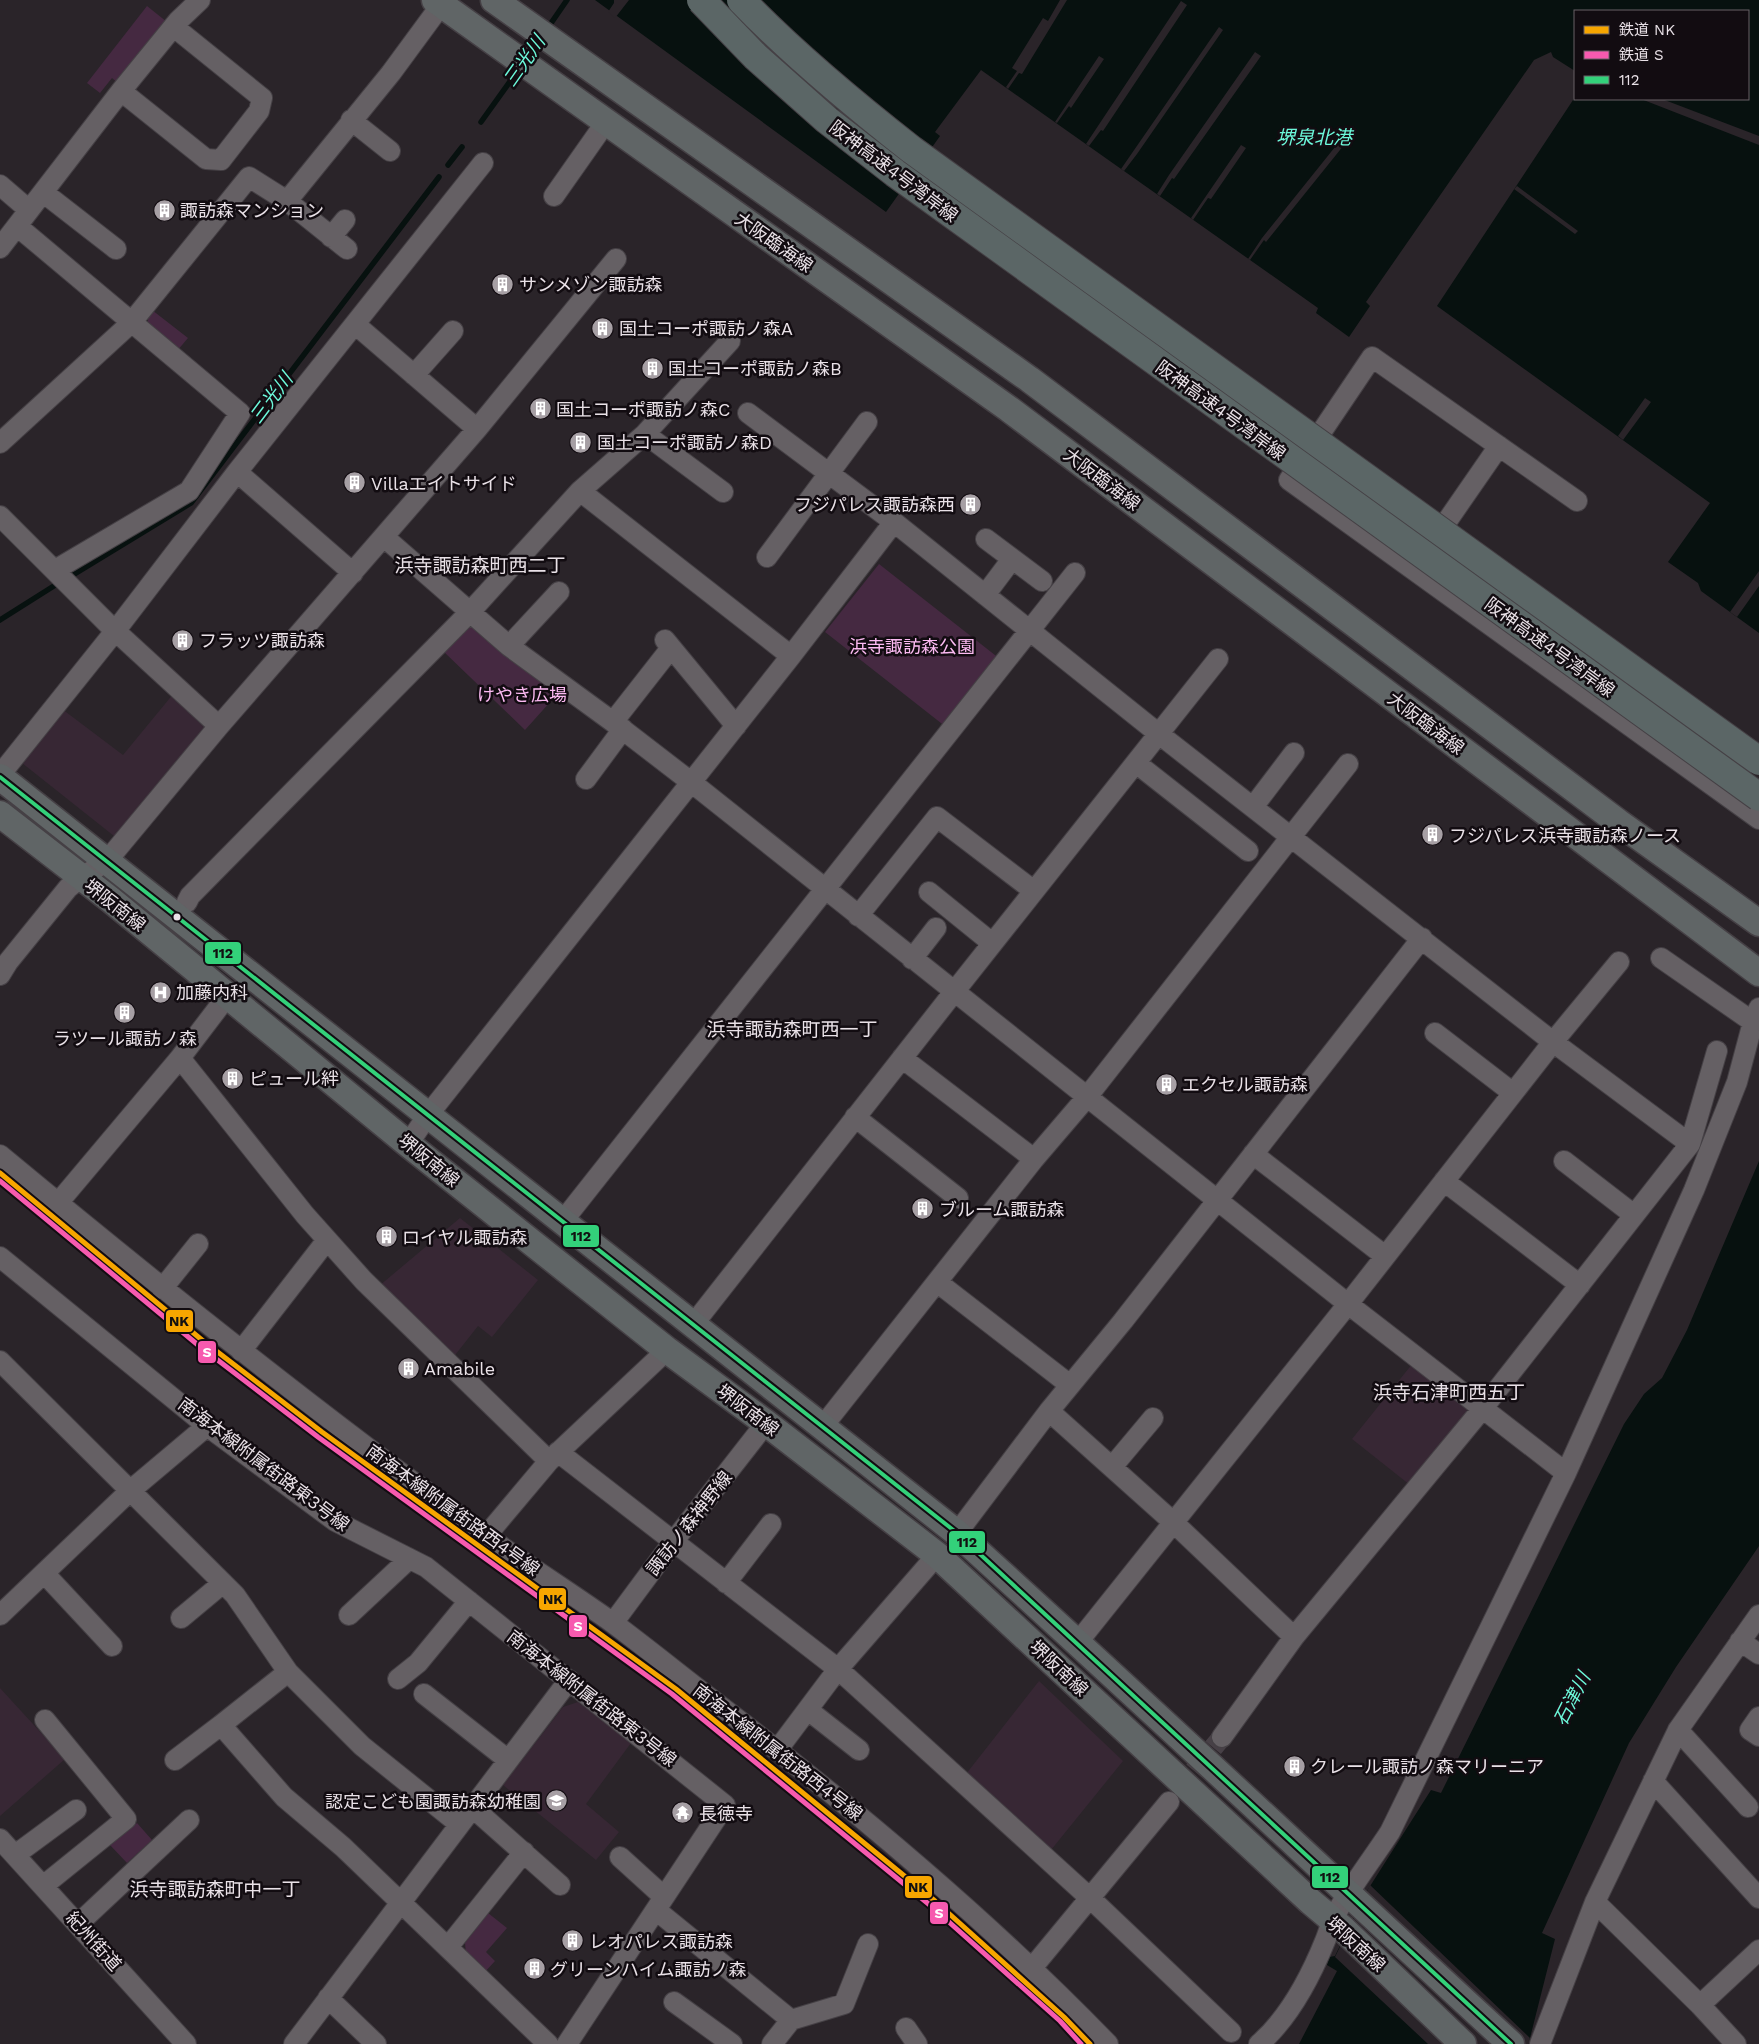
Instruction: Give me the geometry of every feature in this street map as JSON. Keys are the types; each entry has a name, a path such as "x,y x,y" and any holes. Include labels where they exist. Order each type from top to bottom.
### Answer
{"highway":[{"name":"阪神高速4号湾岸線","path":"701,0 756,57 813,108 902,179 1759,797"},
{"name":"阪神高速4号湾岸線","path":"741,0 772,33 835,88 912,150 1759,761"}],"main road":[{"name":"大阪臨海線","path":"494,0 1030,379 1618,822 1759,923"},
{"name":"大阪臨海線","path":"438,2 1009,409 1759,973"},
{"name":"堺阪南線","path":"0,776 692,1326 823,1426 957,1533 1078,1642 1511,2044"},
{"name":"堺阪南線","path":"0,814 80,878 111,900 408,1144 667,1350 766,1423 937,1555 1463,2044"}],"street":[{"path":"0,248 121,90 174,27 200,0"},
{"path":"287,201 391,73 438,2"},
{"path":"121,90 206,159 221,160 259,111 262,98 174,27"},
{"path":"351,120 390,150"},
{"path":"554,196 606,122"},
{"path":"0,776 116,630 237,472 483,164"},
{"path":"0,443 131,323 249,177 287,201 339,243 345,220"},
{"path":"0,185 29,210"},
{"path":"44,193 116,249"},
{"path":"17,226 240,413 190,491 56,571"},
{"path":"0,975 57,900 80,878 106,862 219,726 477,428 616,259"},
{"path":"356,325 477,428"},
{"path":"414,375 453,331"},
{"path":"187,902 190,896 470,612 580,491 644,434 730,341"},
{"path":"1576,501 1372,357 1289,480 1759,819"},
{"path":"748,413 894,522 1159,734 1553,1042 1690,1144"},
{"path":"768,557 867,422"},
{"path":"644,434 723,492"},
{"path":"1413,569 1499,446"},
{"path":"237,472 353,573"},
{"path":"580,491 791,656"},
{"path":"0,516 116,630 219,726"},
{"path":"408,1144 428,1115 736,726 894,522"},
{"path":"384,537 509,646 618,725 691,782 1348,1304 1566,1473"},
{"path":"986,539 1042,581"},
{"path":"985,595 1012,559"},
{"path":"562,1222 1075,573"},
{"path":"509,646 559,592"},
{"path":"586,779 668,644 736,726"},
{"path":"692,1326 992,943 1218,659"},
{"path":"1254,807 1294,753"},
{"path":"1136,763 1248,851"},
{"path":"823,1426 1034,1159 1087,1097 1348,764"},
{"path":"858,916 937,817 1034,891"},
{"path":"928,892 992,943"},
{"path":"912,959 936,928"},
{"path":"957,1533 1070,1385 1422,938"},
{"path":"1259,2044 1269,2035 1303,1990 1352,1898 1359,1880 1390,1832 1566,1473 1694,1190 1737,1082 1756,1015 1661,958"},
{"path":"1078,1642 1386,1256 1553,1042 1619,962"},
{"path":"58,1204 180,1058 228,995"},
{"path":"1435,1033 1513,1093"},
{"path":"1222,1737 1294,1637 1483,1408 1690,1144 1717,1051"},
{"path":"180,1058 299,1208 364,1281 554,1457 674,1542 838,1669 1090,1898 1230,2032"},
{"path":"902,1058 1034,1159"},
{"path":"855,1117 958,1198"},
{"path":"1253,1154 1386,1256"},
{"name":"南海本線附属街路西4号線","path":"0,1155 162,1289 303,1400 486,1536 613,1624 778,1750 970,1911 1032,1968 1108,2044"},
{"path":"1564,1161 1634,1215"},
{"path":"1444,1181 1580,1284"},
{"path":"241,1351 327,1240"},
{"path":"162,1289 198,1244"},
{"name":"南海本線附属街路東3号線","path":"1,1258 207,1426 335,1521 426,1567 725,1805 660,1904"},
{"path":"938,1282 1070,1385"},
{"path":"486,1536 554,1457 667,1350"},
{"path":"0,1360 235,1595 288,1672 362,1746 459,1824"},
{"path":"1050,1411 1173,1522 1294,1637"},
{"path":"1112,1467 1153,1418"},
{"name":"諏訪ノ森神野線","path":"613,1624 766,1423"},
{"path":"0,1615 131,1490 207,1426"},
{"path":"726,1583 771,1524"},
{"path":"778,1750 838,1669 937,1555"},
{"path":"349,1614 409,1559"},
{"path":"44,1574 112,1646"},
{"path":"181,1618 223,1584"},
{"path":"398,1679 418,1663 469,1601"},
{"path":"1540,2044 1595,1902 1678,1730 1759,1615"},
{"path":"1740,1641 1759,1654"},
{"path":"175,1760 288,1672"},
{"path":"294,2044 569,1680"},
{"path":"424,1694 508,1760"},
{"path":"808,1710 859,1750"},
{"path":"1759,1717 1750,1730 1759,1736"},
{"path":"43,1886 126,1819 45,1720"},
{"path":"221,1725 284,1798 343,1847 401,1901 548,2044"},
{"path":"1678,1730 1748,1807"},
{"path":"1653,1781 1759,1898"},
{"path":"1032,1968 1169,1802"},
{"path":"472,1807 560,1885"},
{"path":"15,1855 76,1810"},
{"path":"78,1924 188,1820"},
{"name":"紀州街道","path":"0,1839 186,2044"},
{"path":"448,1946 524,1852"},
{"path":"620,1857 660,1904 791,2020"},
{"path":"1595,1902 1700,2005 1736,2044"},
{"path":"567,2044 660,1904"},
{"path":"772,2044 791,2020 844,2004 868,1944"},
{"path":"1700,2005 1759,1950"},
{"path":"328,1998 376,2044"},
{"path":"674,2002 732,2044"}],"shaded area":[{"path":"174,693 210,723 119,840 22,763 62,709 123,755"},
{"path":"460,1218 538,1280 492,1337 478,1326 452,1359 379,1286"},
{"path":"1413,1363 1467,1405 1467,1413 1410,1485 1352,1439"},
{"path":"1039,1681 1123,1761 1051,1850 966,1774"},
{"path":"0,1688 65,1759 0,1816"},
{"path":"578,1702 631,1743 586,1804 619,1832 596,1860 503,1785 563,1707"}],"green space":[{"path":"147,6 167,22 119,84 112,78 100,93 87,83"},
{"path":"152,310 188,338 177,351 148,328 148,315"},
{"name":"浜寺諏訪森公園","path":"879,564 1000,659 946,727 825,632"},
{"name":"けやき広場","path":"464,628 476,628 560,691 525,730 443,651"},
{"path":"137,1823 152,1840 127,1863 110,1845"},
{"path":"488,1913 507,1928 486,1952 495,1961 484,1973 466,1954 465,1943"}],"water":[{"name":"堺泉北港","path":"595,0 1759,0 1759,633 1701,591 1698,583 1668,562 1710,503 1437,306 1574,99 1749,100 1749,10 1574,10 1574,70 1553,57 1551,52 1534,60 1366,302 1370,306 1349,337 1316,313 1318,308 981,70 935,132 940,136 886,212"},
{"name":"石津川","path":"1759,1161 1759,1546 1676,1667 1629,1743 1542,1933 1555,1939 1530,2038 1526,2044 1299,2044 1337,1971 1327,1965 1329,1957 1335,1956 1367,1891 1431,1790 1441,1793 1624,1424 1644,1394 1662,1378 1687,1330"}],"pier":[{"path":"614,0 629,0 615,18 608,12"},
{"path":"1060,0 1067,0 1022,74 1019,73 1008,89 1006,87 1017,71 1012,68 1043,18 1048,21"},
{"path":"1181,1 1187,5 1103,131 1101,130 1089,146 1086,144"},
{"path":"1219,27 1223,30 1137,154 1124,171 1121,169"},
{"path":"1255,52 1261,56 1174,179 1172,178 1160,196 1157,194 1169,175"},
{"path":"1099,56 1104,59 1071,108 1069,106 1057,123 1055,122"},
{"path":"1644,100 1665,100 1759,136 1759,145"},
{"path":"1339,142 1344,145 1266,242 1264,240 1250,260 1248,259 1262,238"},
{"path":"1241,145 1246,148 1211,199 1208,198 1193,220 1191,218"},
{"path":"1517,186 1578,231 1575,234 1514,189"},
{"path":"1645,398 1651,402 1623,440 1618,436"},
{"path":"1759,571 1759,586 1737,617 1730,612"},
{"path":"1370,1885 1530,2038 1527,2044 1428,2044 1335,1957"}],"waterway":[{"name":"三光川","path":"547,29 567,0"},
{"name":"三光川","path":"528,58 539,41"},
{"name":"三光川","path":"481,122 519,69"},
{"name":"三光川","path":"448,165 462,147"},
{"name":"三光川","path":"68,578 191,503 439,177"},
{"name":"三光川","path":"0,620 57,584"}],"tunnel":[{"path":"1175,1794 1222,1737"}],"rail line":[{"name":"NK","path":"0,1173 202,1340 322,1432 676,1689 935,1901 1064,2017 1090,2044"},
{"name":"S","path":"0,1181 198,1345 318,1437 672,1694 931,1906 1060,2021 1081,2044"}],"transit line":[{"name":"112","path":"0,777 957,1533 1511,2044"}],"place":[{"name":"諏訪森マンション","path":"164,210"},
{"name":"サンメゾン諏訪森","path":"503,284"},
{"name":"国土コーポ諏訪ノ森A","path":"603,328"},
{"name":"国土コーポ諏訪ノ森B","path":"652,368"},
{"name":"国土コーポ諏訪ノ森C","path":"540,409"},
{"name":"国土コーポ諏訪ノ森D","path":"581,442"},
{"name":"Villaエイトサイド","path":"355,483"},
{"name":"フジパレス諏訪森西","path":"971,504"},
{"name":"フラッツ諏訪森","path":"183,640"},
{"name":"フジパレス浜寺諏訪森ノース","path":"1433,835"},
{"name":"加藤内科","path":"160,992"},
{"name":"ラツール諏訪ノ森","path":"125,1013"},
{"name":"ピュール絆","path":"233,1078"},
{"name":"エクセル諏訪森","path":"1166,1084"},
{"name":"ブルーム諏訪森","path":"923,1209"},
{"name":"ロイヤル諏訪森","path":"386,1237"},
{"name":"Amabile","path":"408,1368"},
{"name":"クレール諏訪ノ森マリーニア","path":"1294,1766"},
{"name":"認定こども園諏訪森幼稚園","path":"557,1801"},
{"name":"長徳寺","path":"683,1813"},
{"name":"レオパレス諏訪森","path":"573,1941"},
{"name":"グリーンハイム諏訪ノ森","path":"534,1969"}],"district":[{"name":"浜寺諏訪森町西二丁","path":"480,565"},
{"name":"浜寺諏訪森町西一丁","path":"792,1029"},
{"name":"浜寺石津町西五丁","path":"1449,1392"},
{"name":"浜寺諏訪森町中一丁","path":"215,1889"}]}
